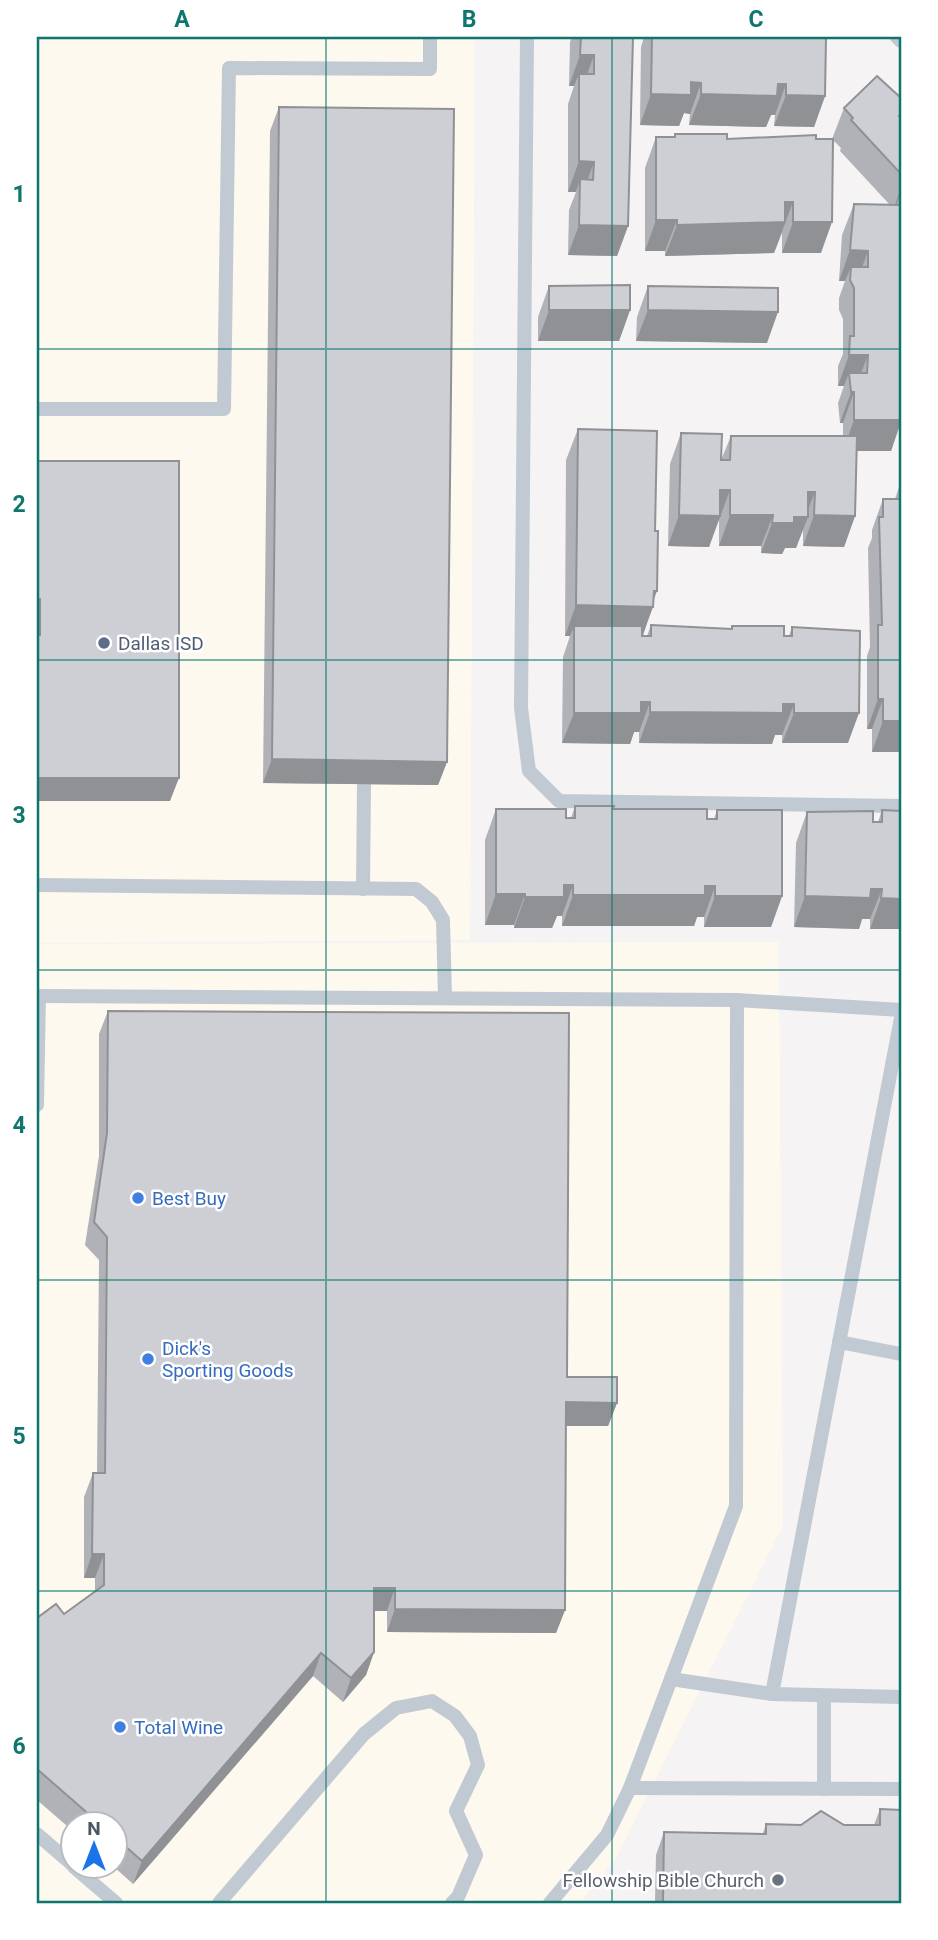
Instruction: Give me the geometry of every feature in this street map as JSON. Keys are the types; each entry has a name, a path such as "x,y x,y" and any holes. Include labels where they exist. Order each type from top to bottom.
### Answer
{"lane":[{"path":"37,409 224,408 229,68 430,68 430,37"},
{"path":"527,37 521,708 529,771 559,801 901,806"},
{"path":"897,37 901,41"},
{"path":"363,889 364,784"},
{"path":"37,885 416,889 432,902 443,920 446,997"},
{"path":"37,1105 38,996 737,1000 901,1010"},
{"path":"550,1903 607,1835 630,1788 736,1506 737,1000"},
{"path":"772,1694 901,1018"},
{"path":"839,1342 901,1354"},
{"path":"671,1679 772,1694 901,1697"},
{"path":"824,1696 824,1789"},
{"path":"219,1903 364,1734 396,1708 432,1701 455,1716 470,1737 478,1765 456,1811 476,1855 458,1897 452,1903"},
{"path":"630,1788 901,1789"},
{"path":"37,1834 60,1854"},
{"path":"91,1881 116,1903"}],"shaded area":[{"path":"37,37 475,37 470,940 37,943"},
{"path":"779,942 783,1525 616,1858 580,1903 37,1903 37,944"}],"building":[{"path":"581,37 633,37 628,226 579,225 580,179 593,180 594,162 579,161 579,74 594,74 594,55 580,55"},
{"path":"652,37 826,37 825,96 786,95 786,84 778,84 777,96 701,94 701,83 691,82 691,95 651,94"},
{"path":"877,76 901,98 901,174 851,120 853,118 844,108"},
{"path":"279,107 454,109 447,762 272,759"},
{"path":"675,134 727,134 727,139 816,135 816,139 833,139 832,222 793,222 793,202 785,202 785,222 677,225 677,220 656,220 656,137 675,137"},
{"path":"854,204 901,205 901,420 854,420 854,392 851,392 849,373 867,373 868,355 849,355 850,336 854,336 851,267 868,267 868,251 850,250"},
{"path":"630,285 630,310 549,310 549,286"},
{"path":"648,286 778,288 778,312 648,310"},
{"path":"578,429 657,431 657,591 654,591 653,607 576,605"},
{"path":"681,433 722,434 721,460 730,460 731,436 857,436 855,516 814,515 815,492 808,492 808,517 794,517 794,523 772,523 773,515 730,515 730,490 720,490 720,516 679,515"},
{"name":"Dallas ISD","path":"37,461 179,461 179,778 37,778 37,635 40,635 40,599 37,599"},
{"path":"883,499 901,499 901,721 883,721 883,699 878,699 878,625 882,625 879,517 883,517"},
{"path":"651,625 732,629 732,626 784,626 784,636 792,636 792,627 860,631 859,713 794,713 794,704 783,704 783,713 650,712 650,702 641,702 641,713 574,713 574,626 642,626 642,636 651,636"},
{"path":"575,806 614,806 613,809 707,809 707,819 717,819 717,810 782,810 782,896 715,896 715,886 705,886 705,895 573,895 573,885 564,885 564,897 496,894 496,809 566,809 566,818 575,818"},
{"path":"882,810 901,811 901,899 881,898 882,889 871,889 870,898 805,896 807,812 873,811 873,822 882,822"},
{"path":"108,1011 569,1013 567,1377 617,1377 617,1403 566,1402 565,1610 395,1609 395,1588 374,1588 374,1652 351,1678 321,1653 142,1861 130,1850 130,1811 85,1811 37,1769 37,1618 56,1604 64,1614 104,1585 104,1554 92,1554 93,1473 105,1473 107,1237 94,1222 107,1133"},
{"name":"Fellowship Bible Church","path":"880,1809 901,1810 901,1903 663,1903 664,1832 766,1834 766,1824 801,1825 821,1811 844,1825 880,1825"}],"place":[{"name":"Dallas ISD","path":"104,643"},
{"name":"Best Buy","path":"138,1198"},
{"name":"Dick's Sporting Goods","path":"148,1359"},
{"name":"Total Wine","path":"120,1727"},
{"name":"Fellowship Bible Church","path":"778,1880"}]}
